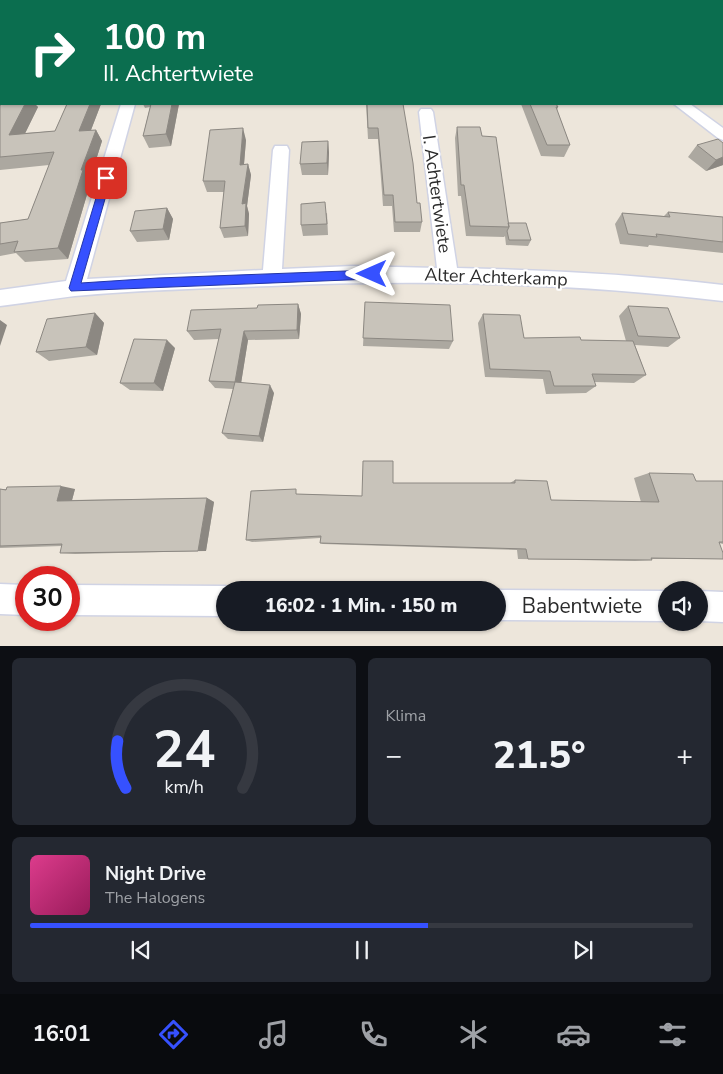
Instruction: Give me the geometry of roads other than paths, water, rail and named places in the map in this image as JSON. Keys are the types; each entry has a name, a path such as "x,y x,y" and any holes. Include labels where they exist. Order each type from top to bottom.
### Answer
{"street":[{"path":"74,288 128,105"},
{"path":"682,105 723,135"},
{"name":"I. Achtertwiete","path":"426,112 448,275"},
{"path":"272,278 281,150"},
{"name":"Alter Achterkamp","path":"0,298 74,288 158,282 353,274 448,275 649,284 723,293"},
{"path":"0,600 15,600"},
{"path":"80,600 216,601"},
{"name":"Babentwiete","path":"506,605 658,606"},
{"path":"708,606 723,607"}]}
